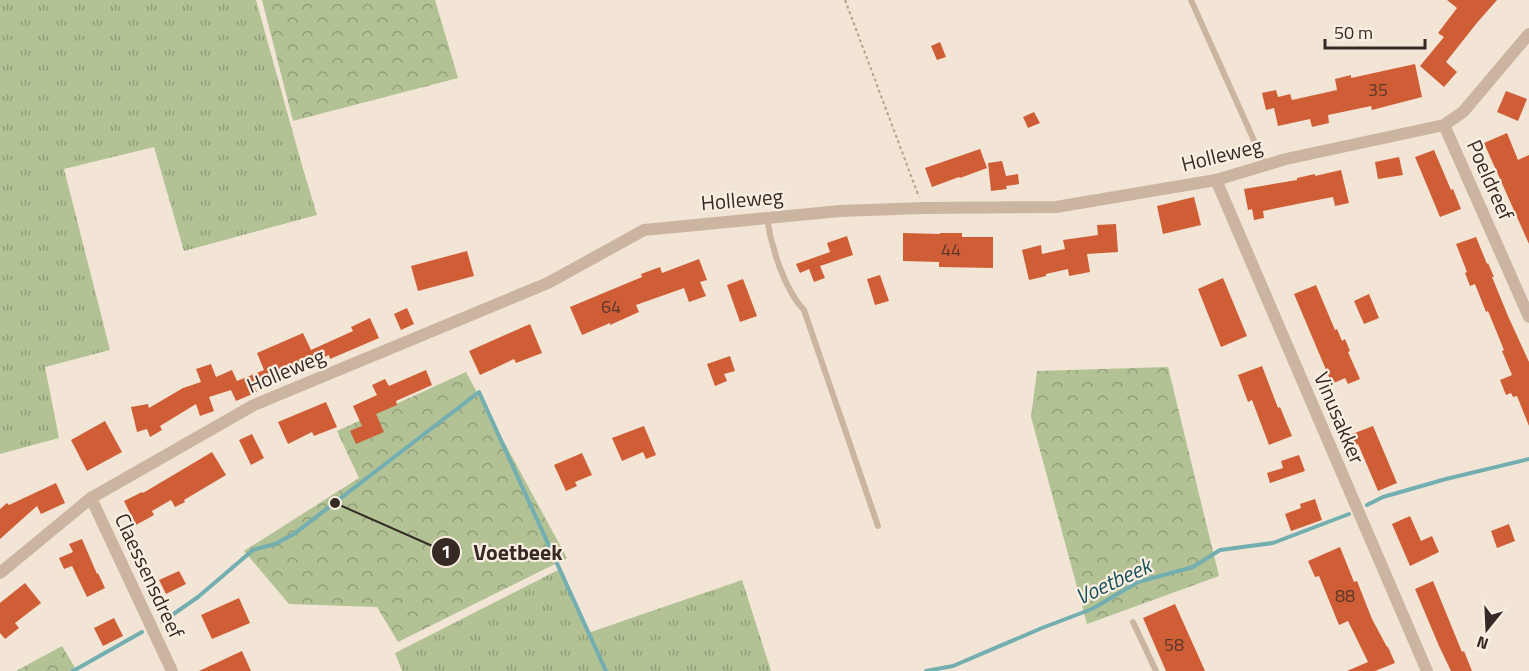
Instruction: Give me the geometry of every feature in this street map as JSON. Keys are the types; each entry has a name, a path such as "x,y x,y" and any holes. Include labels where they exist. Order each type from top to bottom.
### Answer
{"street":[{"name":"Holleweg","path":"0,573 91,498 254,405 548,283 644,230 840,211 1056,207 1216,180 1286,159 1444,125 1463,112 1529,34"},
{"name":"Poeldreef","path":"1444,125 1529,317"},
{"name":"Vinusakker","path":"1216,180 1427,671"},
{"name":"Claessensdreef","path":"91,498 172,671"}],"lane":[{"path":"1191,0 1265,165"},
{"path":"766,217 769,234 788,287 804,310 878,526"},
{"path":"1133,622 1156,671"}],"path":[{"path":"845,0 923,208"}],"green space":[{"path":"0,0 256,0 317,215 184,251 154,147 64,169 110,350 45,367 59,438 0,454"},
{"path":"262,0 435,0 458,78 293,121"},
{"path":"1168,367 1219,576 1087,624 1031,417 1037,371"},
{"path":"466,372 567,558 398,642 377,607 289,604 244,551 359,478 337,431"},
{"path":"558,570 588,633 742,580 771,671 402,671 395,653"},
{"path":"62,646 77,671 16,671"}],"building":[{"path":"1447,0 1497,0 1446,62 1457,72 1444,87 1420,66 1444,37 1438,33 1457,8"},
{"path":"940,42 946,57 937,60 931,46"},
{"path":"1415,64 1422,97 1372,110 1371,106 1328,115 1329,123 1312,127 1310,119 1278,126 1274,108 1266,110 1262,93 1276,90 1278,97 1290,94 1292,100 1337,90 1335,79 1351,75 1351,78"},
{"path":"1506,91 1527,99 1518,121 1497,112"},
{"path":"1034,112 1040,123 1028,128 1023,117"},
{"path":"1507,133 1518,160 1529,155 1529,244 1484,143"},
{"path":"980,149 987,168 932,187 925,168"},
{"path":"1434,150 1461,209 1440,217 1415,157"},
{"path":"1399,157 1403,175 1378,179 1375,162"},
{"path":"1002,161 1006,176 1018,174 1019,184 1006,186 1007,189 991,191 988,163"},
{"path":"1341,170 1349,203 1335,206 1333,197 1263,211 1264,218 1254,220 1252,209 1248,210 1244,189"},
{"path":"1194,197 1201,225 1163,234 1157,206"},
{"path":"1116,224 1118,252 1087,254 1090,272 1069,276 1068,269 1029,280 1022,250 1041,245 1042,254 1065,249 1063,240 1098,235 1097,225"},
{"path":"903,233 962,233 962,237 993,237 993,268 939,267 939,262 903,261"},
{"path":"847,236 853,255 820,266 825,278 814,282 809,269 800,273 796,264 830,252 827,243"},
{"path":"1476,237 1529,362 1529,426 1517,396 1513,397 1511,393 1506,395 1500,380 1512,375 1502,351 1504,350 1475,284 1470,286 1456,244"},
{"path":"467,251 474,276 418,291 411,266"},
{"path":"699,259 707,280 700,282 706,296 689,302 684,288 636,305 639,312 582,335 570,307 642,277 641,274 660,267 662,273"},
{"path":"880,275 889,301 875,305 867,279"},
{"path":"1223,278 1247,336 1221,347 1198,289"},
{"path":"743,279 757,316 740,322 727,285"},
{"path":"1316,285 1335,330 1337,329 1342,341 1345,339 1360,379 1348,384 1345,378 1332,384 1294,294"},
{"path":"1369,294 1379,318 1364,324 1354,301"},
{"path":"407,308 414,324 401,330 394,314"},
{"path":"370,318 379,338 330,359 329,355 297,369 296,367 254,386 257,392 236,401 231,390 209,397 214,411 200,416 196,404 160,426 162,430 150,437 147,429 137,432 131,407 148,404 149,408 183,388 201,382 196,369 211,364 216,377 232,370 237,381 264,370 257,353 303,333 311,350 353,331 351,327"},
{"path":"530,324 542,353 516,363 514,359 480,375 469,351"},
{"path":"730,356 735,371 724,374 727,381 715,386 707,364"},
{"path":"1262,366 1278,408 1280,407 1292,436 1269,445 1252,400 1248,402 1238,375"},
{"path":"426,370 432,385 396,401 397,405 376,414 384,432 356,444 350,431 362,426 353,406 377,395 372,385 385,379 389,386"},
{"path":"326,402 337,427 314,436 312,432 288,444 278,422"},
{"path":"105,421 122,452 87,471 71,440"},
{"path":"644,426 656,455 646,459 643,452 622,461 612,438"},
{"path":"1373,426 1397,483 1378,491 1358,444 1351,447 1347,436"},
{"path":"252,434 264,458 251,465 239,440"},
{"path":"212,452 226,475 175,507 171,500 152,511 154,515 136,525 124,501 143,493"},
{"path":"582,453 592,475 575,482 577,486 566,491 554,465"},
{"path":"1299,455 1305,471 1270,483 1267,473 1283,468 1281,461"},
{"path":"56,483 65,503 41,514 37,506 0,539 0,509 7,503 9,505"},
{"path":"1315,499 1322,520 1291,531 1285,514 1301,508 1300,504"},
{"path":"1410,516 1421,541 1432,536 1439,552 1410,566 1392,524"},
{"path":"1509,524 1515,541 1497,548 1491,531"},
{"path":"82,539 105,588 87,597 72,566 64,569 59,558 73,552 69,544"},
{"path":"1340,547 1354,582 1357,581 1372,619 1395,663 1375,671 1347,671 1368,662 1348,621 1339,625 1319,576 1315,577 1308,561"},
{"path":"179,571 186,584 166,594 159,580"},
{"path":"1433,581 1472,671 1451,671 1439,646 1415,589"},
{"path":"25,583 41,603 15,623 19,628 5,639 0,633 0,603"},
{"path":"239,598 250,623 212,639 201,615"},
{"path":"1175,604 1205,671 1166,671 1143,618"},
{"path":"114,618 123,636 103,646 94,628"},
{"path":"242,651 251,671 199,671"}],"waterway":[{"name":"Voetbeek","path":"162,622 198,597 253,550 275,544 294,534 479,392 606,671"},
{"name":"Voetbeek","path":"1367,505 1383,497 1446,479 1529,459"},
{"name":"Voetbeek","path":"926,671 953,666 1092,609 1138,582 1193,567 1220,550 1273,543 1349,514"},
{"name":"Voetbeek","path":"73,671 142,632"}],"place":[{"name":"Voetbeek","path":"335,503"}]}
